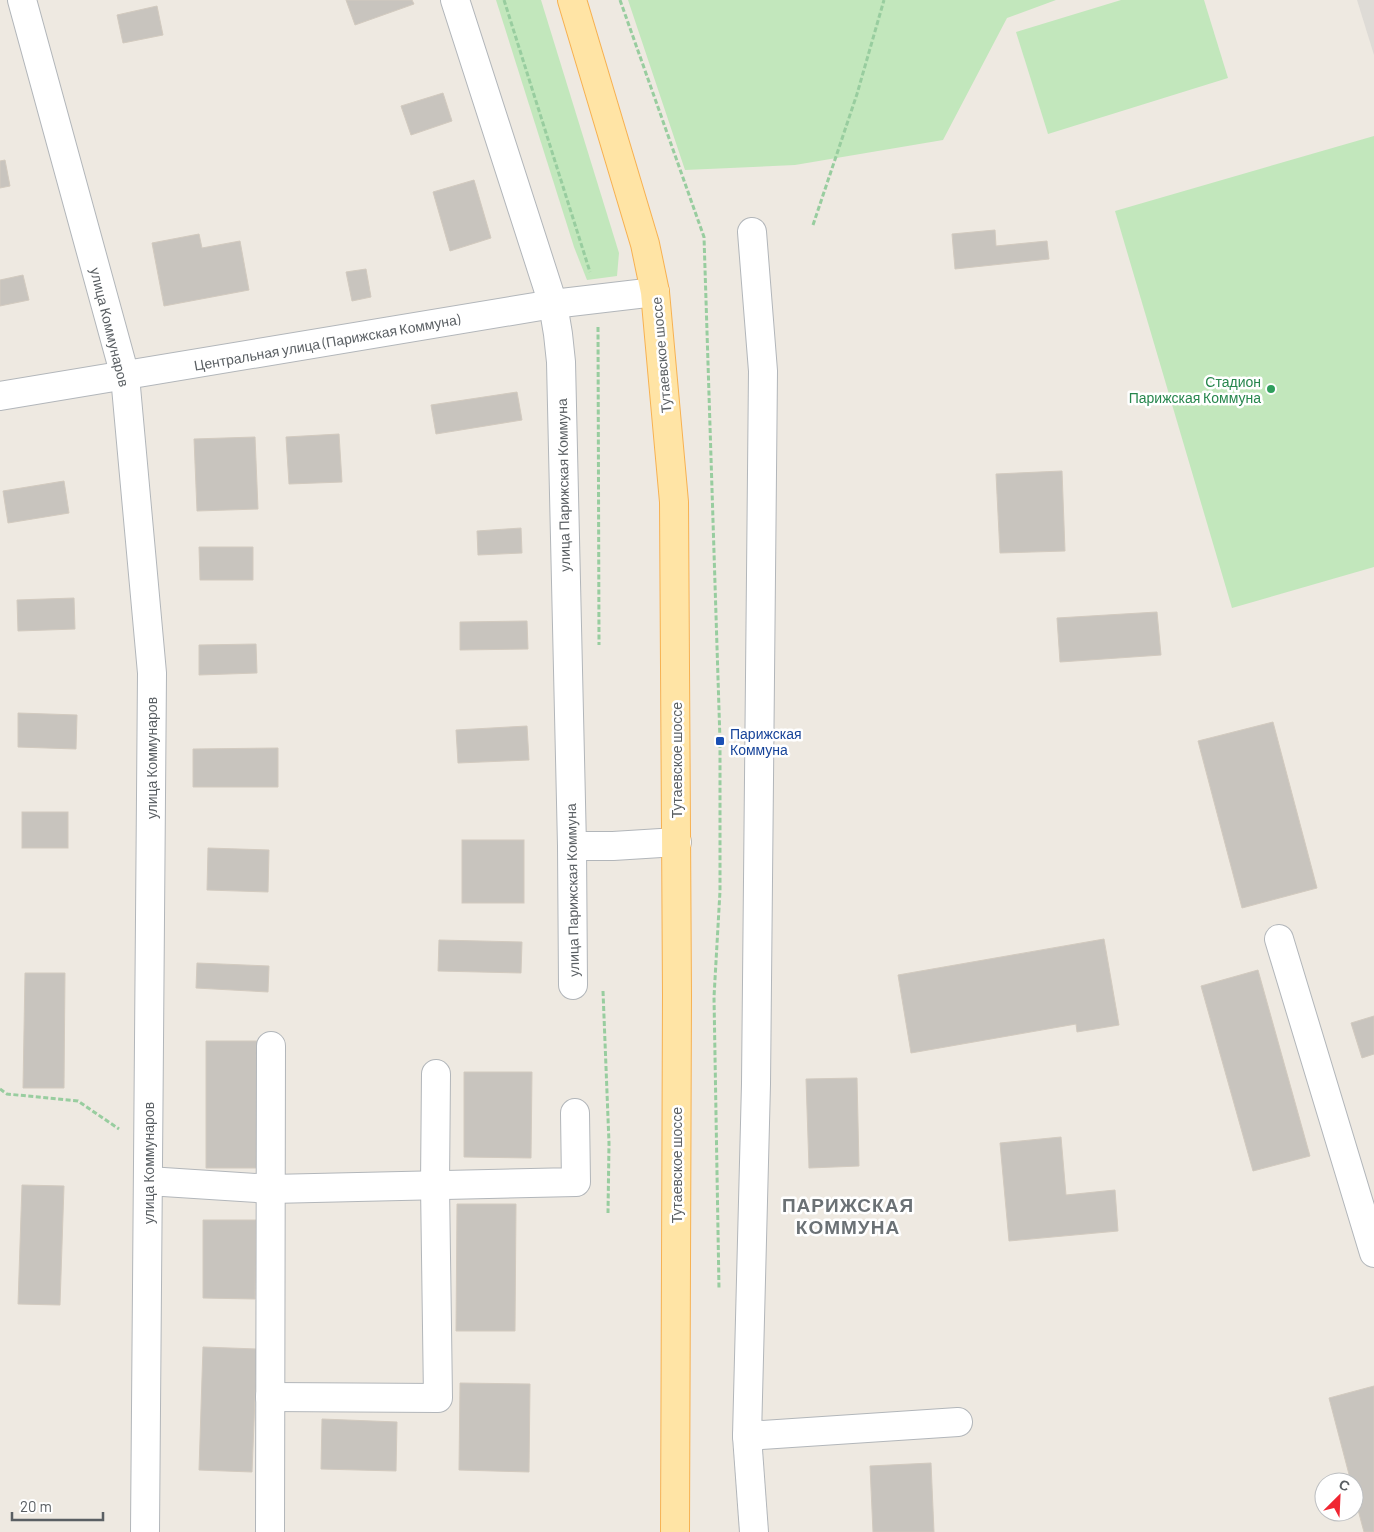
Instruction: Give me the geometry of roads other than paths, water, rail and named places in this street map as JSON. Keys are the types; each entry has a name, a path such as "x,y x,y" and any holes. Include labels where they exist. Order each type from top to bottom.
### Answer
{"main road":[{"name":"Тутаевское шоссе","path":"572,0 645,244 655,292 674,502 677,842 675,1532"}],"street":[{"name":"улица Коммунаров","path":"22,0 125,376 152,673 145,1532"},
{"name":"улица Парижская Коммуна","path":"455,0 553,304 558,334 561,362 572,846 573,985"},
{"path":"752,232 763,381 756,1084 747,1436 754,1532"},
{"name":"Центральная улица (Парижская Коммуна)","path":"0,396 553,304 655,292"},
{"path":"572,846 613,846 677,842"},
{"path":"1279,939 1374,1253"},
{"path":"270,1532 271,1046"},
{"path":"270,1397 438,1398 435,1185 436,1074"},
{"path":"148,1181 271,1189 576,1182 575,1113"},
{"path":"747,1436 958,1422"}],"place":[{"name":"Стадион Парижская Коммуна","path":"1271,389"},
{"name":"Парижская Коммуна","path":"720,741"}],"district":[{"name":"ПАРИЖСКАЯ КОММУНА","path":"848,1215"}]}
